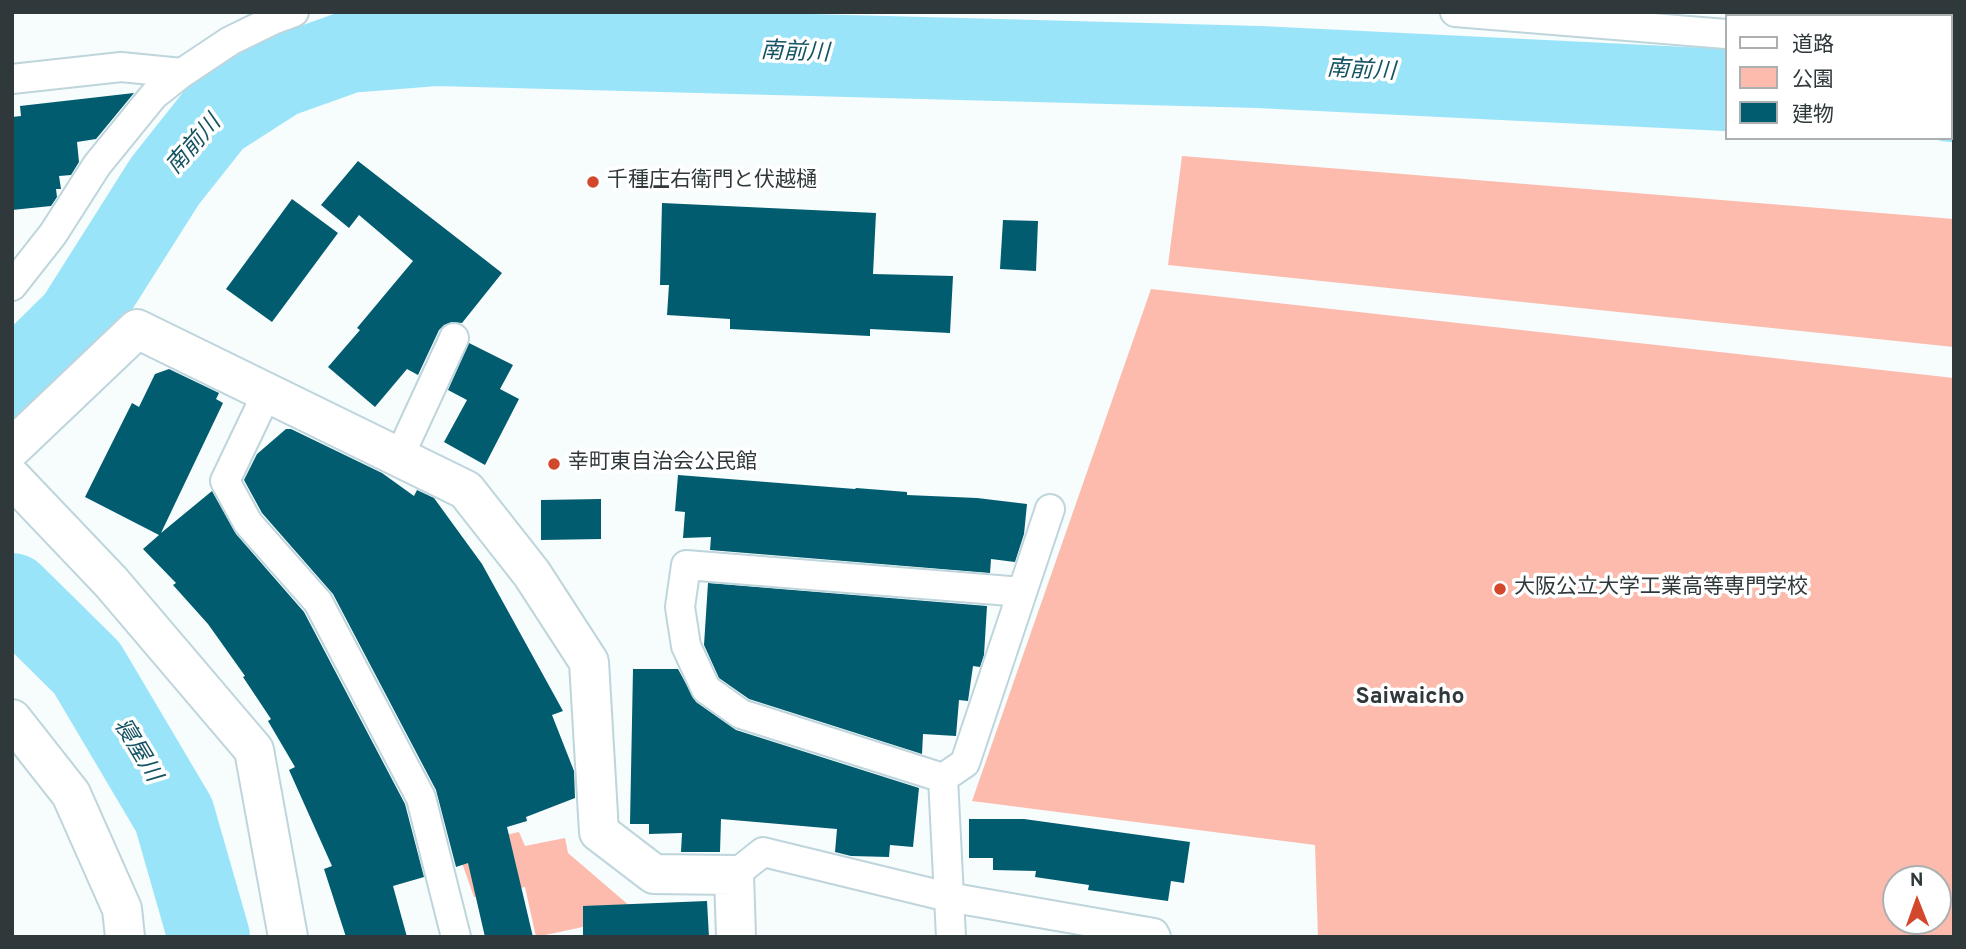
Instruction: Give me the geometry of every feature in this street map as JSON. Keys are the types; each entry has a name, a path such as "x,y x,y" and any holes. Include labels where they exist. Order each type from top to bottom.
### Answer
{"street":[{"path":"12,448 138,329 466,490 531,574 589,662 599,832 654,874 734,875 736,937"},
{"path":"12,478 111,582 254,750 288,937"},
{"path":"12,719 71,794 122,909 125,937"}],"lane":[{"path":"12,286 53,234 97,165 154,95 181,73 230,41 294,12"},
{"path":"1455,12 1724,34"},
{"path":"12,79 121,67 181,73"},
{"path":"398,457 454,338"},
{"path":"267,393 225,481 248,523 318,602 421,798 456,937"},
{"path":"943,778 965,764 1050,509"},
{"path":"943,778 741,714 706,689 686,646 680,607 686,565 1022,592"},
{"path":"943,778 951,937"},
{"path":"734,875 763,852 948,897 1154,933 1156,937"}],"green space":[{"path":"1182,156 1954,219 1954,347 1168,265"},
{"name":"大阪公立大学工業高等専門学校","path":"1151,289 1954,378 1954,937 1318,937 1315,845 972,801"},
{"path":"519,832 525,846 565,838 568,853 631,907 634,916 536,937 525,887 474,897 456,846"}],"building":[{"path":"134,93 96,139 77,142 79,162 71,175 59,176 61,189 56,189 57,197 51,206 12,210 12,117 21,116 20,106"},
{"path":"358,161 502,273 462,323 452,322 439,330 418,375 407,369 375,407 328,367 413,261 359,215 349,228 321,205"},
{"path":"292,199 338,233 272,322 226,289"},
{"path":"662,203 876,213 873,274 953,276 950,333 870,329 870,336 730,329 730,319 667,315 669,285 660,285"},
{"path":"1003,220 1038,221 1036,271 1000,269"},
{"path":"469,343 513,365 500,389 519,399 485,465 444,442 467,400 448,390"},
{"path":"169,369 219,393 216,399 223,403 161,533 212,491 236,534 304,612 405,804 424,877 393,886 407,937 346,937 324,869 332,866 289,770 295,767 268,721 271,719 208,624 173,585 176,583 143,549 159,535 85,497 132,403 139,407 155,374"},
{"path":"286,429 382,473 414,496 417,490 434,498 482,564 563,711 552,715 574,771 575,798 526,817 527,821 507,827 533,937 485,937 468,863 456,867 436,790 333,594 262,513 244,480 257,454"},
{"path":"678,475 1027,504 1024,534 1015,562 991,559 990,573 710,550 711,537 683,538 685,512 675,511"},
{"path":"601,499 601,539 541,540 541,500"},
{"path":"708,583 987,606 984,655 980,667 973,666 968,701 959,700 956,736 923,734 922,754 749,699 719,678 704,645"},
{"path":"633,669 678,669 696,702 736,730 919,788 913,847 890,845 889,857 851,856 835,852 837,829 721,819 720,852 681,852 682,833 649,834 649,824 630,824"},
{"path":"969,819 1024,819 1190,842 1184,883 1171,881 1168,901 1088,890 1089,885 1035,877 1036,871 993,870 993,858 969,858"},
{"path":"707,901 709,937 583,937 583,906"}],"waterway":[{"name":"南前川","path":"12,384 77,320 165,181 215,118 279,77 349,52 438,45 1259,67 1724,90"},
{"name":"寝屋川","path":"12,594 87,668 174,815 209,937"}],"place":[{"name":"千種庄右衛門と伏越樋","path":"593,182"},
{"name":"幸町東自治会公民館","path":"554,464"},
{"name":"大阪公立大学工業高等専門学校","path":"1500,589"}],"district":[{"name":"Saiwaicho","path":"1410,698"}]}
